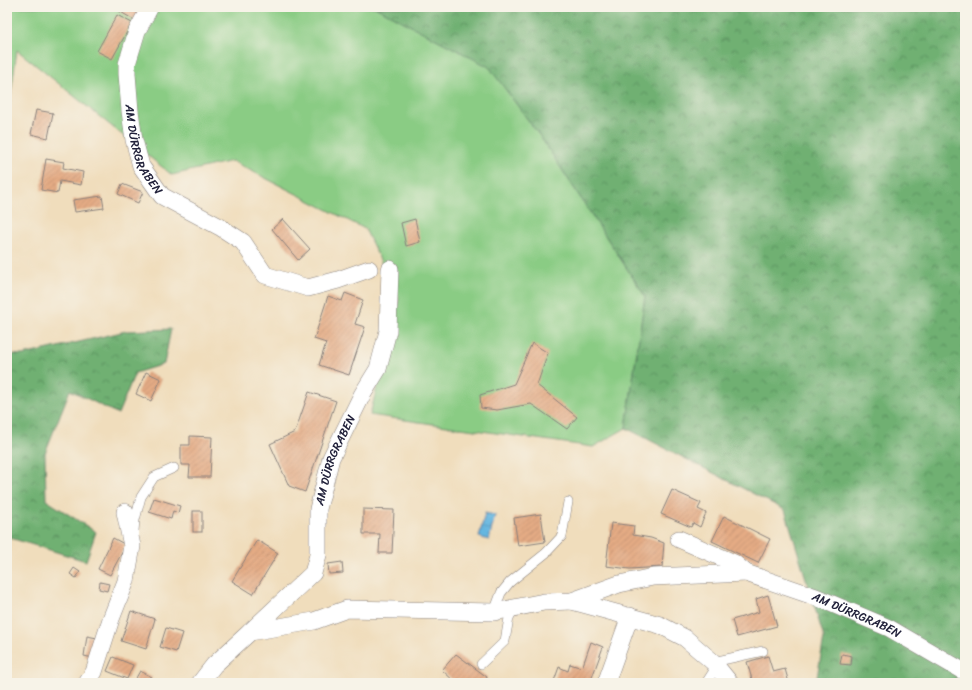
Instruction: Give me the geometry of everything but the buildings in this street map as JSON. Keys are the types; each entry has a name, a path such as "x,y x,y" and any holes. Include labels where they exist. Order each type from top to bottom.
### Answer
{"street":[{"name":"AM DÜRRGRABEN","path":"150,7 137,30 127,64 127,74 134,140 141,166 162,196 220,227 243,242 265,275 308,288 338,280 369,269"},
{"name":"AM DÜRRGRABEN","path":"200,683 214,665 313,573 318,555 318,509 331,458 362,395 378,369 388,331 390,269"},
{"path":"87,683 94,672 111,619 126,581 132,546 124,512"},
{"name":"AM DÜRRGRABEN","path":"679,539 734,562 746,573"},
{"name":"AM DÜRRGRABEN","path":"572,601 653,572 746,573 816,597 889,628 962,670"},
{"name":"AM DÜRRGRABEN","path":"250,632 314,620 347,609 494,612 544,602 572,601 660,625 685,638 715,664 730,683"},
{"path":"606,683 630,616"}],"lane":[{"path":"132,546 135,520 141,497 154,477 174,468"},
{"path":"494,612 501,593 510,582 546,553 562,536 568,502"},
{"path":"481,664 505,641 509,618 514,608"},
{"path":"706,683 715,664 763,651"}],"green space":[{"path":"7,7 375,7 489,66 542,139 645,296 626,428 593,447 370,415 399,299 365,229 232,161 172,175 17,50 7,123"},
{"path":"375,7 965,7 965,683 816,683 824,638 785,510 626,428 645,296 542,139 489,67"},
{"path":"171,329 164,364 135,373 118,414 70,390 45,453 46,500 96,532 86,561 7,537 7,354 23,355 126,331"}],"water":[{"path":"485,513 495,515 489,540 479,537"}]}
